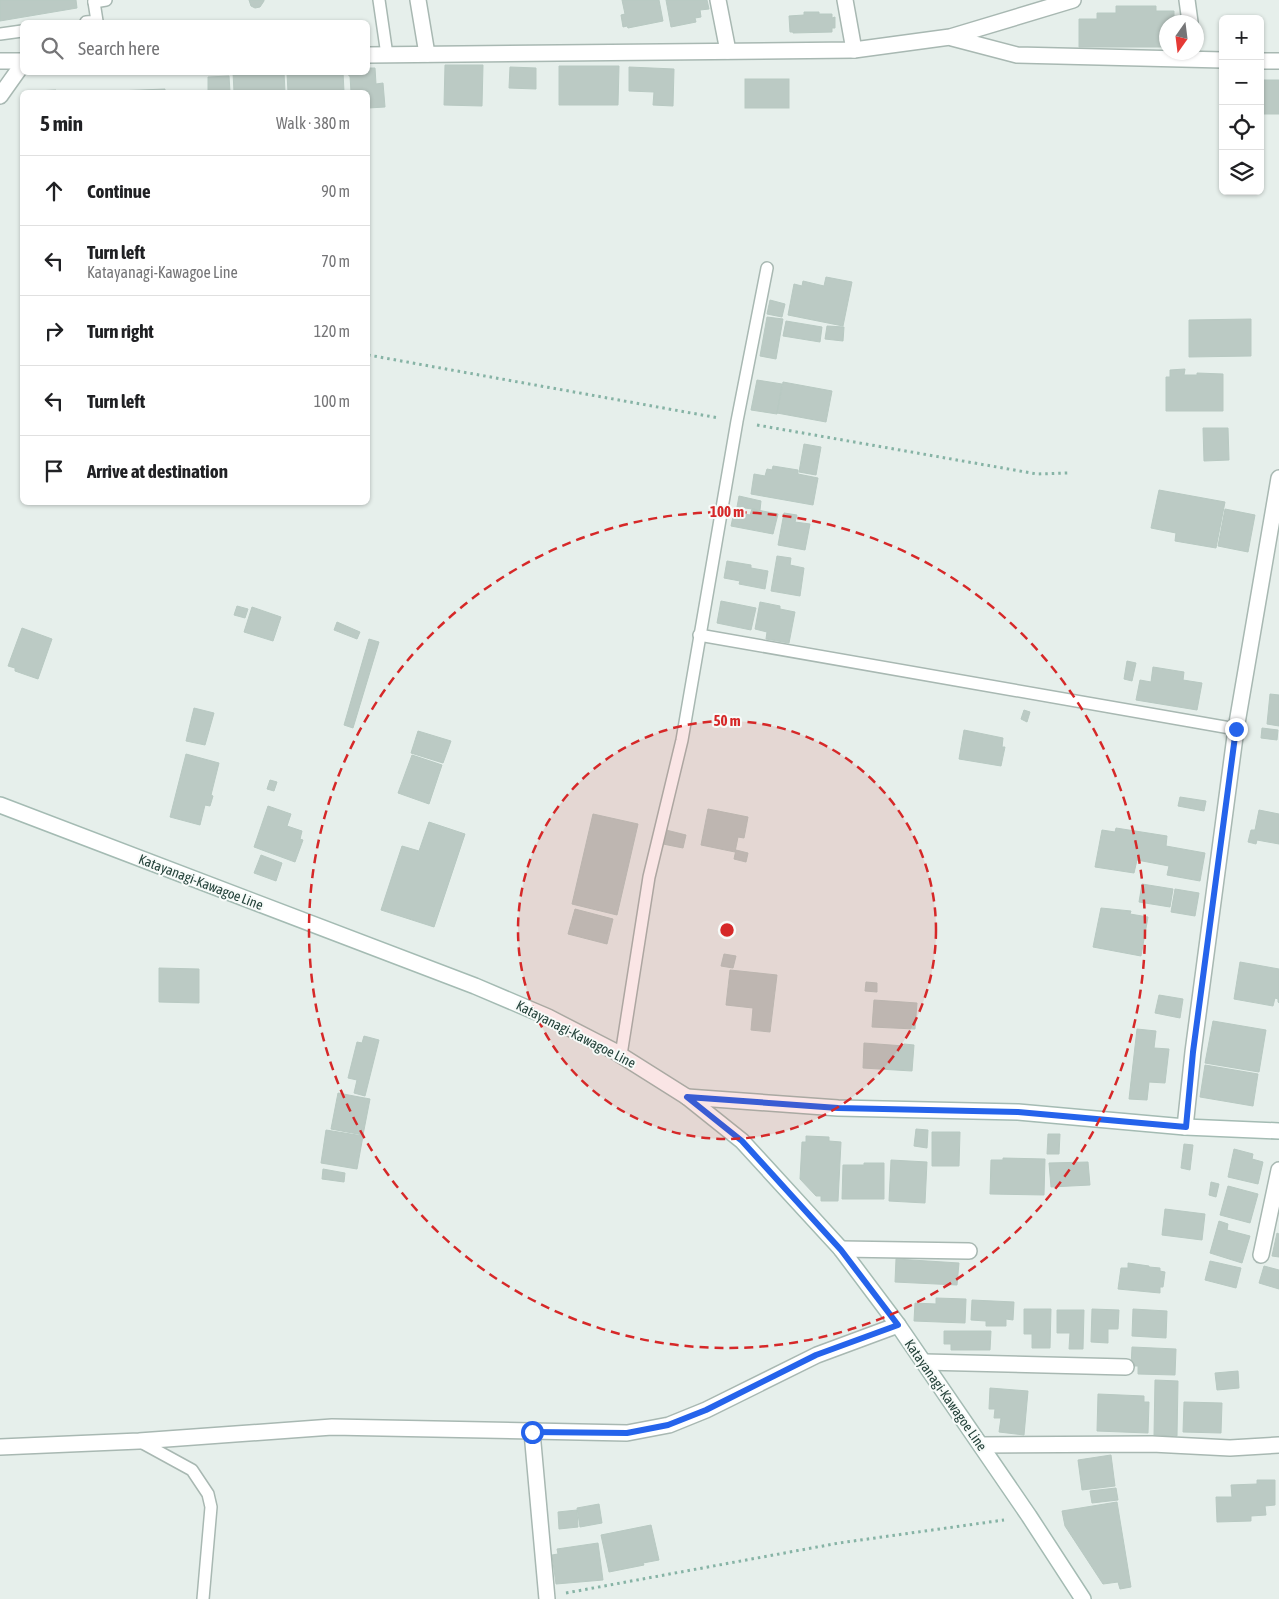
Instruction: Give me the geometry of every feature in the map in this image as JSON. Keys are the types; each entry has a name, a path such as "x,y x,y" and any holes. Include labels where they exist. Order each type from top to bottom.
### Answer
{"street":[{"path":"418,0 427,54"},
{"path":"718,0 728,51"},
{"path":"846,0 854,50"},
{"path":"370,55 854,50 950,37 1073,0"},
{"path":"1187,0 1189,15"},
{"path":"950,37 1017,55 1159,56"},
{"path":"1204,57 1219,59"},
{"path":"0,62 20,61"},
{"path":"1264,61 1279,61"},
{"path":"0,96 20,68"},
{"path":"1186,1127 1193,1052 1236,729 1279,478"},
{"name":"Katayanagi-Kawagoe Line","path":"0,805 475,986 548,1017 621,1055 687,1097 742,1141 841,1250 924,1362 1030,1516 1083,1599"},
{"path":"687,1097 838,1108 1018,1112 1186,1127 1279,1131"},
{"path":"1261,1255 1279,1170"},
{"path":"841,1250 968,1251"},
{"path":"0,1447 139,1441 332,1427 627,1433 668,1425 706,1410 816,1355 898,1325"},
{"path":"924,1362 1126,1368"},
{"path":"532,1432 547,1598"},
{"path":"981,1445 1152,1444 1230,1448 1279,1445"}],"lane":[{"path":"379,0 387,55"},
{"path":"97,20 98,1"},
{"path":"0,34 20,31"},
{"path":"621,1055 649,877 682,740 737,421 767,268"},
{"path":"699,635 1236,729"},
{"path":"139,1441 192,1470 208,1494 212,1507 203,1599"}],"path":[{"path":"370,355 1037,474 1068,473"},
{"path":"547,1598 839,1543 1030,1516"}],"building":[{"path":"0,0 76,0 77,8 0,21"},
{"path":"249,0 264,1 260,7 255,8 251,6"},
{"path":"622,0 659,0 663,21 628,28 627,26 623,27 621,15 625,14"},
{"path":"666,0 707,0 709,9 700,10 701,17 695,18 696,22 671,27"},
{"path":"1116,6 1156,6 1156,11 1174,11 1174,15 1159,15 1159,47 1079,47 1079,19 1097,19 1097,13 1116,13"},
{"path":"804,12 832,14 832,18 835,17 835,28 832,28 832,32 790,32 789,16 804,15"},
{"path":"445,65 483,65 482,106 444,105"},
{"path":"559,66 619,66 618,105 559,105"},
{"path":"510,67 536,68 536,89 509,88"},
{"path":"629,67 674,69 673,106 653,105 654,92 629,91"},
{"path":"370,68 375,68 376,84 383,83 385,107 370,108 370,90 351,90 349,76 370,75"},
{"path":"233,75 284,75 285,90 234,90"},
{"path":"287,75 343,75 344,90 288,90"},
{"path":"229,76 230,90 208,90 208,77"},
{"path":"745,79 789,79 789,108 745,108"},
{"path":"1264,80 1279,80 1279,114 1264,114"},
{"path":"826,277 852,282 843,326 788,315 794,284 802,286 803,281 824,286"},
{"path":"770,300 785,304 782,317 767,314"},
{"path":"767,317 783,319 776,359 760,356"},
{"path":"1251,319 1251,356 1189,357 1189,320"},
{"path":"786,321 822,327 820,342 783,336"},
{"path":"827,326 844,327 843,341 825,339"},
{"path":"1185,369 1184,375 1197,375 1197,373 1223,374 1223,411 1166,411 1166,377 1170,377 1170,370"},
{"path":"757,380 782,384 777,414 751,410"},
{"path":"783,382 832,391 826,422 777,413"},
{"path":"1203,428 1228,428 1229,460 1204,461"},
{"path":"804,444 821,447 816,475 799,472"},
{"path":"773,466 798,470 798,474 818,478 813,505 751,494 754,474 765,476 767,469 772,470"},
{"path":"1159,490 1225,502 1216,548 1175,541 1176,533 1151,528"},
{"path":"739,496 761,501 760,510 737,507"},
{"path":"752,509 778,514 773,534 731,526 734,512 750,515"},
{"path":"1225,509 1255,515 1248,552 1218,546"},
{"path":"784,513 797,515 795,522 810,524 805,550 778,545"},
{"path":"777,556 791,558 790,565 804,568 800,596 771,591"},
{"path":"727,561 751,565 751,568 768,571 765,589 739,584 740,581 724,578"},
{"path":"721,601 756,608 751,630 717,623"},
{"path":"760,602 780,606 780,609 795,612 789,643 766,639 767,632 755,629"},
{"path":"237,606 248,609 245,618 234,615"},
{"path":"252,607 281,617 273,641 244,632"},
{"path":"337,622 360,632 357,639 334,630"},
{"path":"22,628 52,639 38,679 15,671 15,668 8,666"},
{"path":"369,639 379,642 353,728 344,725"},
{"path":"1127,661 1136,663 1132,681 1124,679"},
{"path":"1153,667 1184,672 1183,680 1202,683 1197,710 1136,700 1140,680 1151,682"},
{"path":"1270,694 1279,695 1279,726 1267,724"},
{"path":"194,708 214,713 205,745 186,741"},
{"path":"1024,710 1030,712 1027,722 1021,719"},
{"path":"1262,728 1278,730 1277,740 1261,738"},
{"path":"964,730 1003,738 1002,747 1005,747 1001,766 959,759"},
{"path":"418,731 451,741 443,763 411,753"},
{"path":"186,754 219,763 210,806 205,805 200,825 170,817"},
{"path":"412,755 442,765 429,804 398,793"},
{"path":"270,780 277,782 274,791 267,789"},
{"path":"1180,797 1206,801 1204,811 1178,806"},
{"path":"268,806 291,814 287,826 302,831 300,839 303,840 295,862 254,847"},
{"path":"708,809 748,817 744,838 738,837 735,852 701,845"},
{"path":"1259,810 1279,814 1279,844 1257,840 1256,844 1248,842 1251,830 1255,830"},
{"path":"593,814 638,824 617,915 572,904"},
{"path":"429,822 465,834 434,927 381,910 402,846 419,851"},
{"path":"1116,828 1167,836 1166,846 1205,853 1200,881 1167,875 1169,866 1137,860 1134,873 1095,867 1102,830 1115,832"},
{"path":"666,830 686,835 683,848 663,844"},
{"path":"736,850 748,853 746,862 734,859"},
{"path":"261,855 282,863 276,881 254,873"},
{"path":"1142,884 1173,889 1170,907 1139,902"},
{"path":"1175,889 1199,893 1195,916 1171,912"},
{"path":"1101,908 1131,911 1130,914 1148,917 1141,956 1093,947"},
{"path":"575,909 613,919 607,944 568,934"},
{"path":"724,954 736,956 733,968 721,966"},
{"path":"1240,962 1279,969 1279,1003 1278,999 1275,998 1273,1006 1234,999"},
{"path":"159,968 199,969 199,1003 159,1002"},
{"path":"730,970 777,975 770,1032 751,1030 753,1008 726,1005"},
{"path":"866,982 877,983 877,992 865,991"},
{"path":"1159,995 1183,999 1180,1018 1155,1013"},
{"path":"874,1000 917,1003 915,1029 872,1027"},
{"path":"1213,1021 1266,1030 1259,1072 1205,1063"},
{"path":"1137,1029 1156,1031 1154,1048 1169,1049 1165,1083 1149,1082 1147,1100 1129,1099"},
{"path":"364,1036 379,1040 365,1096 354,1093 357,1080 348,1078 357,1042 362,1043"},
{"path":"864,1043 914,1045 912,1071 863,1068"},
{"path":"1205,1065 1258,1074 1253,1106 1200,1097"},
{"path":"338,1093 370,1099 363,1135 331,1129"},
{"path":"916,1129 928,1130 927,1148 914,1146"},
{"path":"326,1130 363,1136 357,1169 321,1163"},
{"path":"932,1132 960,1132 959,1166 932,1166"},
{"path":"1048,1134 1060,1134 1059,1154 1047,1154"},
{"path":"806,1136 829,1137 829,1141 841,1142 838,1201 821,1201 821,1196 816,1196 800,1179 802,1142 806,1142"},
{"path":"1184,1144 1193,1145 1190,1170 1181,1168"},
{"path":"1234,1149 1253,1154 1252,1159 1263,1162 1258,1184 1228,1177"},
{"path":"1003,1158 1045,1159 1044,1195 990,1194 991,1160 1003,1160"},
{"path":"891,1160 927,1162 925,1203 889,1201"},
{"path":"1088,1162 1090,1185 1051,1187 1049,1163"},
{"path":"864,1163 884,1163 884,1199 842,1199 843,1165 864,1165"},
{"path":"323,1169 345,1173 344,1182 322,1179"},
{"path":"1211,1182 1219,1184 1216,1197 1209,1195"},
{"path":"1228,1186 1258,1194 1250,1223 1220,1215"},
{"path":"1165,1209 1205,1214 1202,1240 1162,1235"},
{"path":"1219,1221 1228,1224 1227,1230 1250,1236 1242,1263 1210,1253"},
{"path":"1277,1233 1279,1234 1279,1257 1272,1256"},
{"path":"896,1259 959,1263 957,1285 895,1282"},
{"path":"1210,1261 1241,1268 1236,1288 1205,1280"},
{"path":"1128,1263 1160,1268 1160,1271 1165,1272 1163,1287 1160,1287 1160,1293 1118,1289 1121,1268 1128,1268"},
{"path":"1264,1266 1279,1270 1279,1289 1259,1283"},
{"path":"936,1298 966,1299 965,1323 914,1321 915,1303 936,1304"},
{"path":"972,1300 1014,1302 1013,1320 1006,1319 1006,1326 986,1326 986,1321 971,1320"},
{"path":"1024,1309 1051,1309 1050,1348 1032,1348 1032,1334 1024,1334"},
{"path":"1092,1309 1119,1310 1118,1329 1108,1329 1108,1343 1091,1342"},
{"path":"1133,1309 1167,1311 1166,1338 1132,1336"},
{"path":"1057,1310 1084,1310 1083,1349 1069,1349 1070,1333 1057,1333"},
{"path":"944,1331 991,1331 990,1350 951,1350 951,1344 944,1344"},
{"path":"1132,1347 1176,1349 1175,1375 1138,1374 1138,1366 1131,1366"},
{"path":"1238,1371 1239,1388 1217,1390 1215,1373"},
{"path":"1155,1380 1178,1381 1177,1436 1154,1435"},
{"path":"990,1388 1028,1391 1024,1435 999,1432 1001,1418 994,1418 995,1409 989,1409"},
{"path":"1098,1394 1144,1396 1144,1402 1149,1402 1148,1433 1097,1431"},
{"path":"1184,1402 1222,1403 1221,1433 1183,1432"},
{"path":"1111,1455 1115,1486 1082,1490 1078,1460"},
{"path":"1257,1480 1275,1480 1275,1505 1265,1506 1266,1515 1251,1516 1251,1521 1217,1522 1216,1497 1232,1497 1231,1485 1257,1484"},
{"path":"1116,1488 1118,1500 1092,1503 1090,1491"},
{"path":"1117,1502 1131,1587 1120,1589 1118,1582 1103,1584 1065,1526 1062,1511"},
{"path":"599,1504 602,1523 580,1527 577,1508"},
{"path":"577,1510 578,1527 559,1529 558,1512"},
{"path":"651,1525 659,1560 609,1572 601,1535"},
{"path":"598,1543 603,1580 556,1584 552,1555 558,1554 557,1549"}],"route":[{"path":"532,1432 627,1433 668,1425 706,1410 816,1355 898,1325 841,1250 742,1141 687,1097 838,1108 1018,1112 1186,1127 1193,1052 1236,729"}]}
